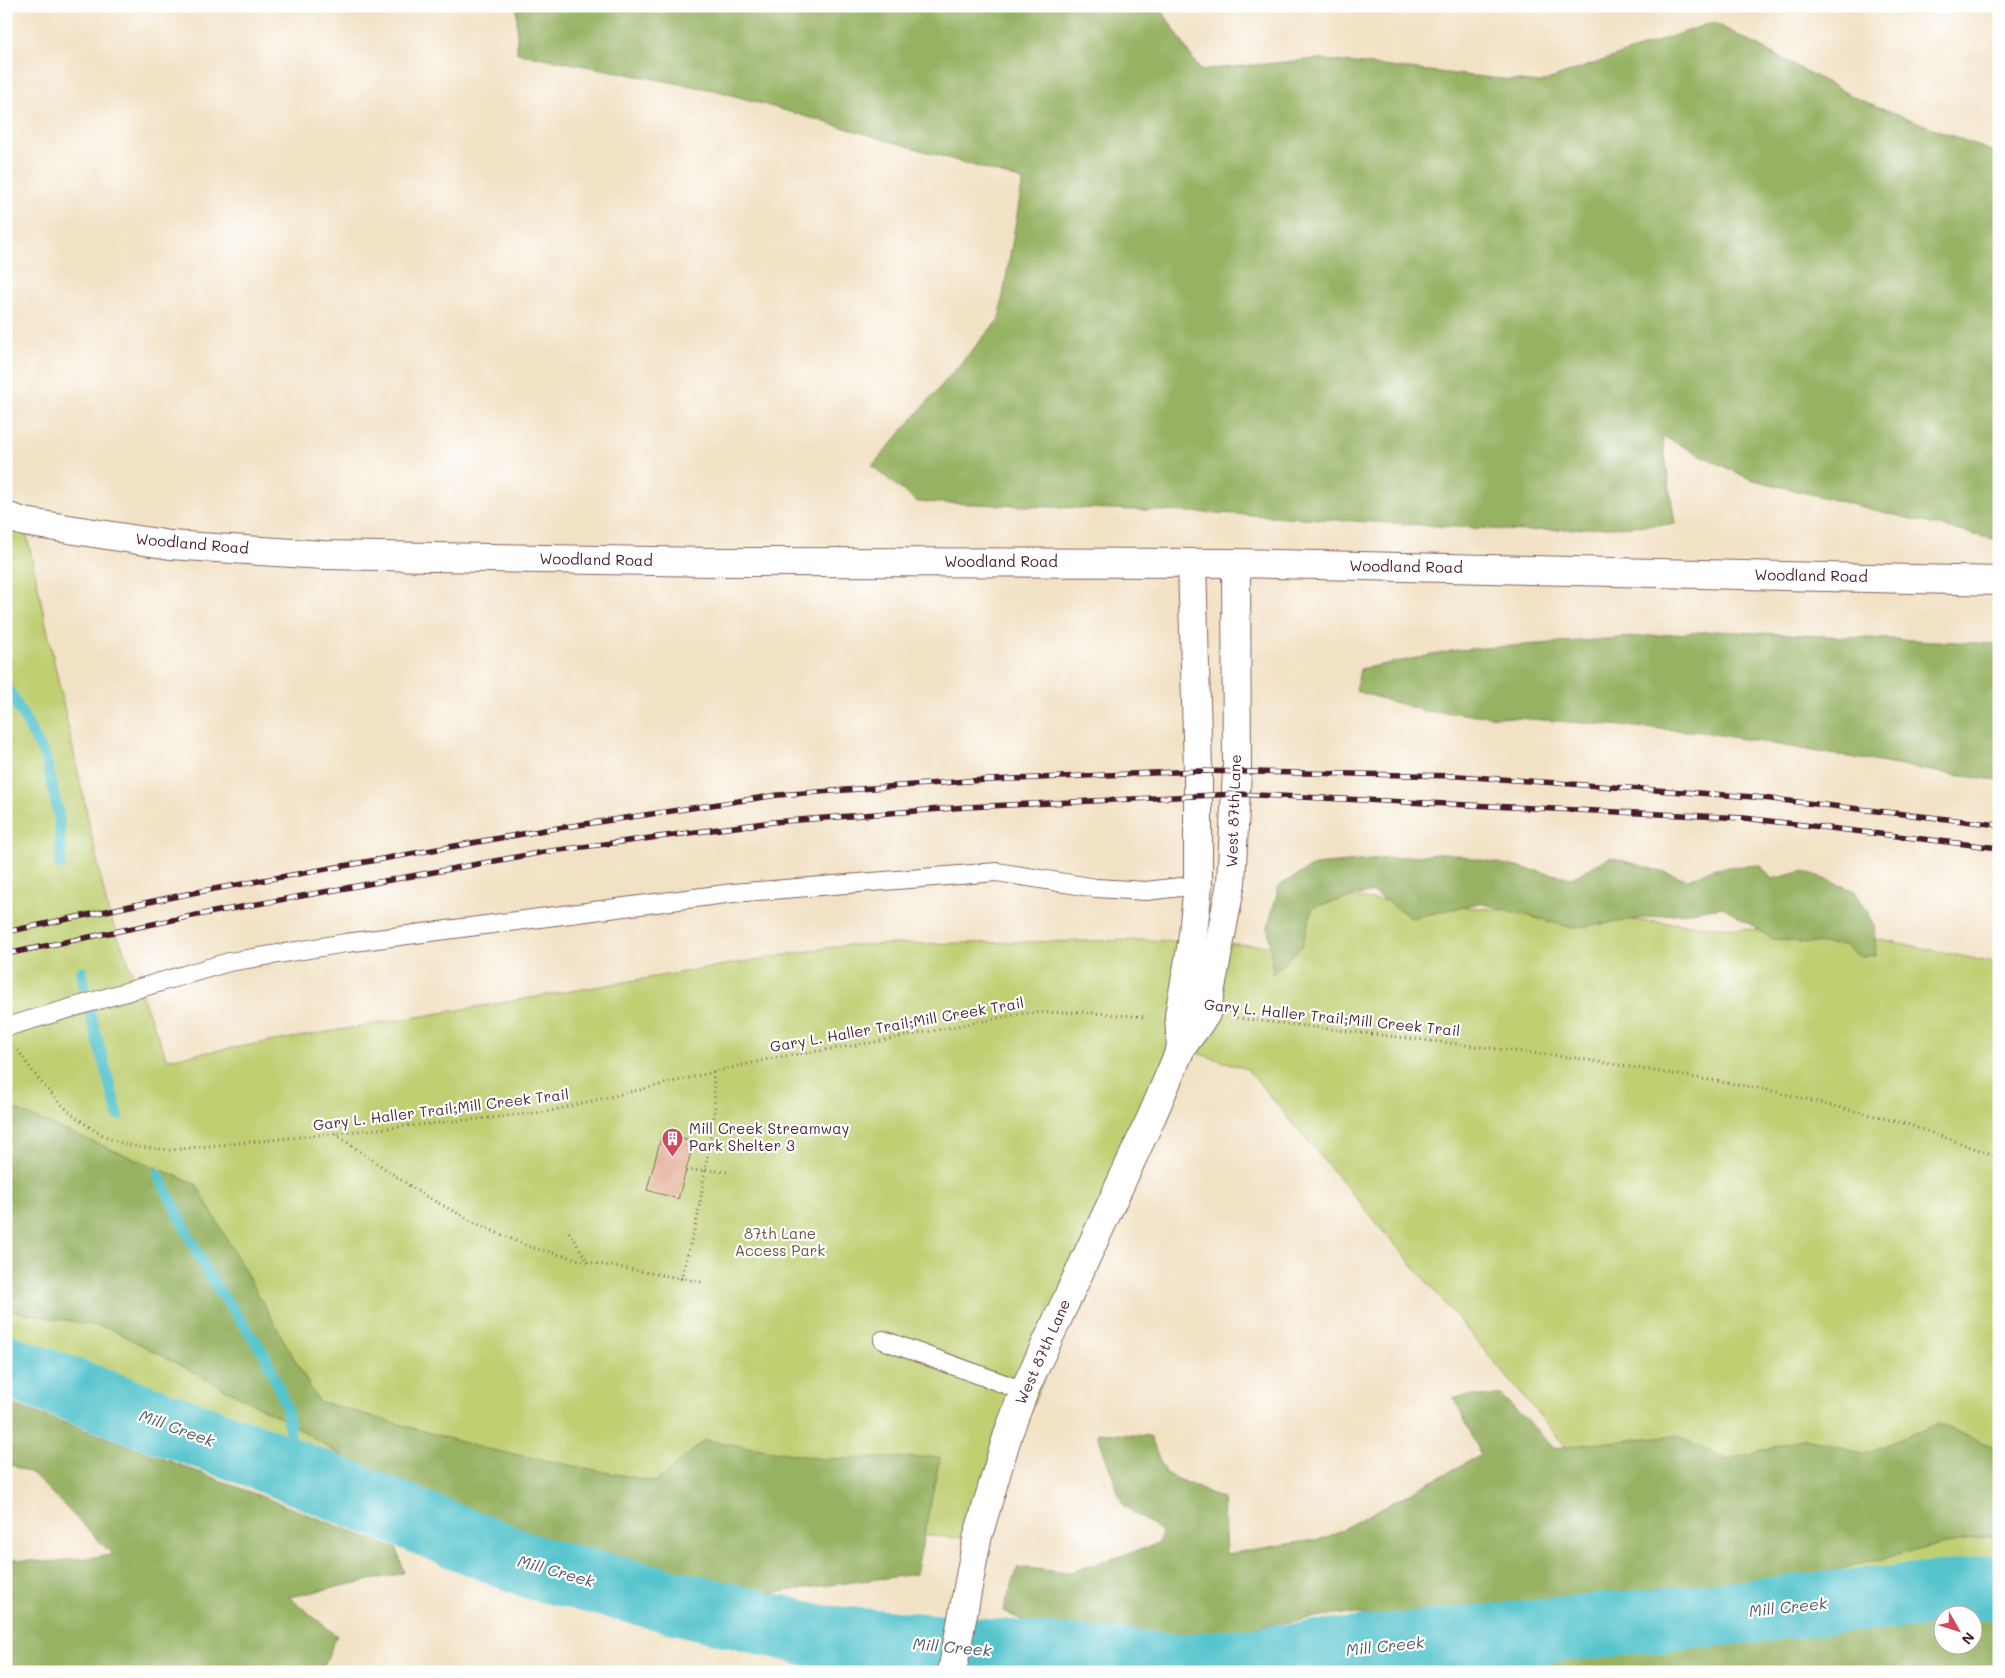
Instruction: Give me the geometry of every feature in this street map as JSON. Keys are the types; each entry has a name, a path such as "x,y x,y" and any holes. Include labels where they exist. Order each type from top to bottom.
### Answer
{"main road":[{"name":"Woodland Road","path":"6,516 24,522 170,545 324,555 709,562 1236,562 1999,581"},
{"name":"West 87th Lane","path":"952,1672 977,1539 1008,1434 1024,1391 1152,1116 1181,1048 1206,1014 1231,883 1237,771 1236,562"},
{"name":"West 87th Lane","path":"1181,1048 1179,1015 1192,943 1198,885 1198,771 1192,563"}],"lane":[{"path":"7,1026 229,962 346,943 733,893 996,872 1096,888 1146,891 1198,885"},
{"path":"883,1340 1024,1391"}],"path":[{"name":"Gary L. Haller Trail;Mill Creek Trail","path":"7,1026 15,1045 32,1072 54,1098 80,1119 110,1138 139,1148 170,1150 546,1112 773,1058 864,1044 1025,1013 1081,1012 1156,1017 1179,1015"},
{"name":"Gary L. Haller Trail;Mill Creek Trail","path":"1206,1014 1574,1058 1764,1089 1907,1124 1999,1157"},
{"path":"681,1279 698,1215 706,1170 715,1108 713,1071"},
{"path":"335,1134 420,1193 479,1225 530,1247 588,1262 702,1282"},
{"path":"686,1171 727,1172"},
{"path":"569,1232 588,1262"}],"green space":[{"path":"326,6 367,6 358,13"},
{"path":"517,6 1159,6 1200,70 1317,59 1539,83 1713,22 1856,98 1999,154 1999,537 1992,539 1750,479 1662,436 1675,524 1525,531 1218,513 917,502 872,466 999,319 1023,180 718,91 517,53"},
{"name":"87th Lane Access Park","path":"6,516 24,522 108,911 167,1059 845,945 1147,940 1276,946 1299,894 1885,940 1999,964 1999,1672 1725,1672 1708,1615 1247,1069 1181,1048 977,1539 546,1510 255,1456 6,1366"},
{"path":"1716,631 1999,644 1999,780 1961,776 1702,732 1424,711 1356,691 1360,669 1457,650"},
{"path":"1447,853 1572,878 1610,857 1688,879 1715,868 1760,865 1772,879 1805,871 1855,891 1874,924 1876,955 1860,957 1845,945 1773,939 1723,907 1573,928 1480,903 1412,918 1372,892 1313,907 1302,946 1273,974 1268,927 1279,886 1315,865"},
{"path":"6,1106 196,1184 318,1401 482,1448 656,1482 705,1440 823,1459 940,1457 916,1574 752,1595 641,1576 430,1512 290,1423 109,1328 6,1310"},
{"path":"1501,1395 1554,1448 1676,1435 1727,1460 1805,1438 1863,1454 1938,1424 1999,1449 1999,1535 1947,1543 1758,1589 1657,1588 1420,1624 1349,1613 1175,1639 1046,1632 1003,1611 1018,1567 1068,1573 1158,1544 1162,1532 1123,1505 1097,1433 1150,1436 1165,1473 1223,1499 1226,1554 1326,1538 1481,1455 1454,1397"},
{"path":"6,1402 136,1448 397,1549 404,1573 289,1597 337,1636 321,1672 6,1672 6,1559 48,1562 113,1555 33,1474 6,1463"},
{"path":"1982,1609 1999,1609 1999,1672 1436,1672 1580,1638 1880,1612 1932,1611 1932,1656 1982,1656"}],"building":[{"name":"Mill Creek Streamway Park Shelter 3","path":"662,1134 694,1142 678,1199 647,1190"}],"waterway":[{"path":"6,685 46,758 59,817 61,865"},
{"path":"82,971 84,986"},
{"path":"90,1013 118,1115"},
{"path":"158,1174 209,1276 265,1355 286,1405 295,1471"},
{"name":"Mill Creek","path":"6,1366 255,1456 535,1568 821,1637 1182,1666 1999,1587"}],"railway":[{"path":"6,932 197,892 545,830 778,795 968,781 1198,771 1458,776 1754,797 1999,825"},
{"path":"6,954 197,915 544,852 773,822 967,807 1236,794 1744,818 1999,848"}],"place":[{"name":"Mill Creek Streamway Park Shelter 3","path":"673,1157"}]}
